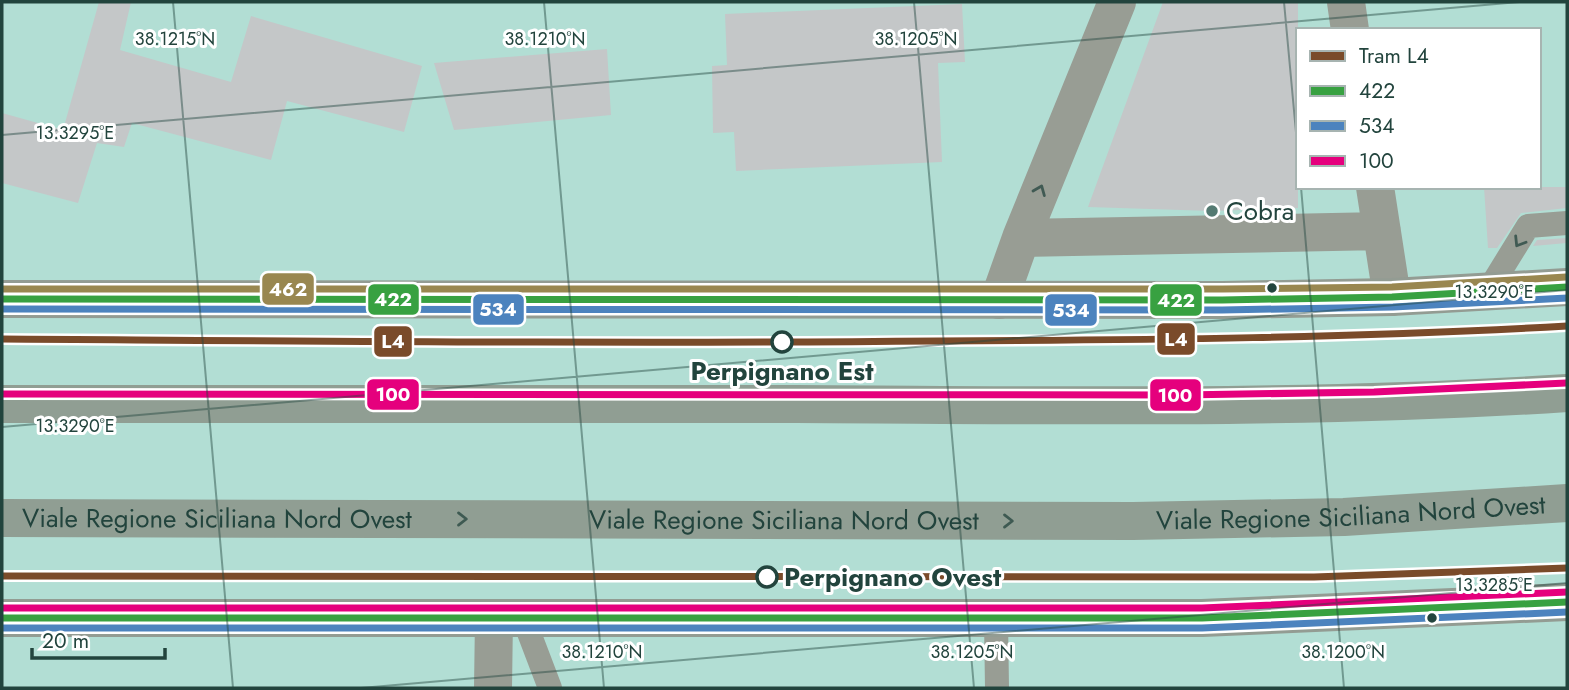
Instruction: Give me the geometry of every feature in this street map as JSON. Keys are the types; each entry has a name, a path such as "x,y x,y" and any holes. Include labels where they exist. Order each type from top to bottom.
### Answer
{"main road":[{"path":"2,404 518,402 1132,405 1346,403 1567,393"},
{"name":"Viale Regione Siciliana Nord Ovest","path":"2,518 1133,521 1344,517 1567,503"}],"street":[{"path":"999,300 1117,2"},
{"path":"1346,2 1350,28"},
{"path":"1375,189 1392,297"},
{"path":"1021,239 1382,231"},
{"path":"2,299 1222,300 1392,297 1567,287"},
{"path":"2,618 1202,618 1567,602"},
{"path":"493,688 509,617"}],"lane":[{"path":"1488,291 1528,226 1567,223"},
{"path":"509,617 550,688"},
{"path":"996,619 997,688"}],"building":[{"path":"99,2 131,2 120,50 231,82 251,16 422,66 404,132 287,101 271,160 132,123 124,147 97,143 78,203 2,183 2,113 63,130"},
{"path":"1163,2 1298,2 1298,208 1212,211 1088,207"},
{"path":"962,4 965,62 938,63 942,162 736,171 734,132 713,133 712,66 727,65 725,14"},
{"path":"607,49 611,115 454,130 434,63"},
{"path":"1567,187 1567,208 1521,213 1497,248 1488,248 1484,189"},
{"path":"1567,238 1567,243 1533,246 1537,240"}],"tram line":[{"name":"L4","path":"2,339 587,342 1095,340 1332,336 1567,326"},
{"name":"L4","path":"2,576 1314,577 1567,568"}],"transit line":[{"name":"462","path":"2,289 1222,289 1392,287 1566,277"},
{"name":"422","path":"2,299 1222,300 1392,297 1567,287"},
{"name":"534","path":"2,309 1222,310 1393,307 1567,298"},
{"name":"100","path":"2,394 1182,395 1374,392 1566,383"},
{"name":"100","path":"2,608 1202,608 1567,592"},
{"name":"422","path":"2,618 1202,618 1567,602"},
{"name":"534","path":"2,628 1202,628 1567,612"}],"place":[{"name":"Cobra","path":"1212,211"},
{"name":"Perpignano Est","path":"782,342"},
{"name":"Perpignano Ovest","path":"767,577"}]}
